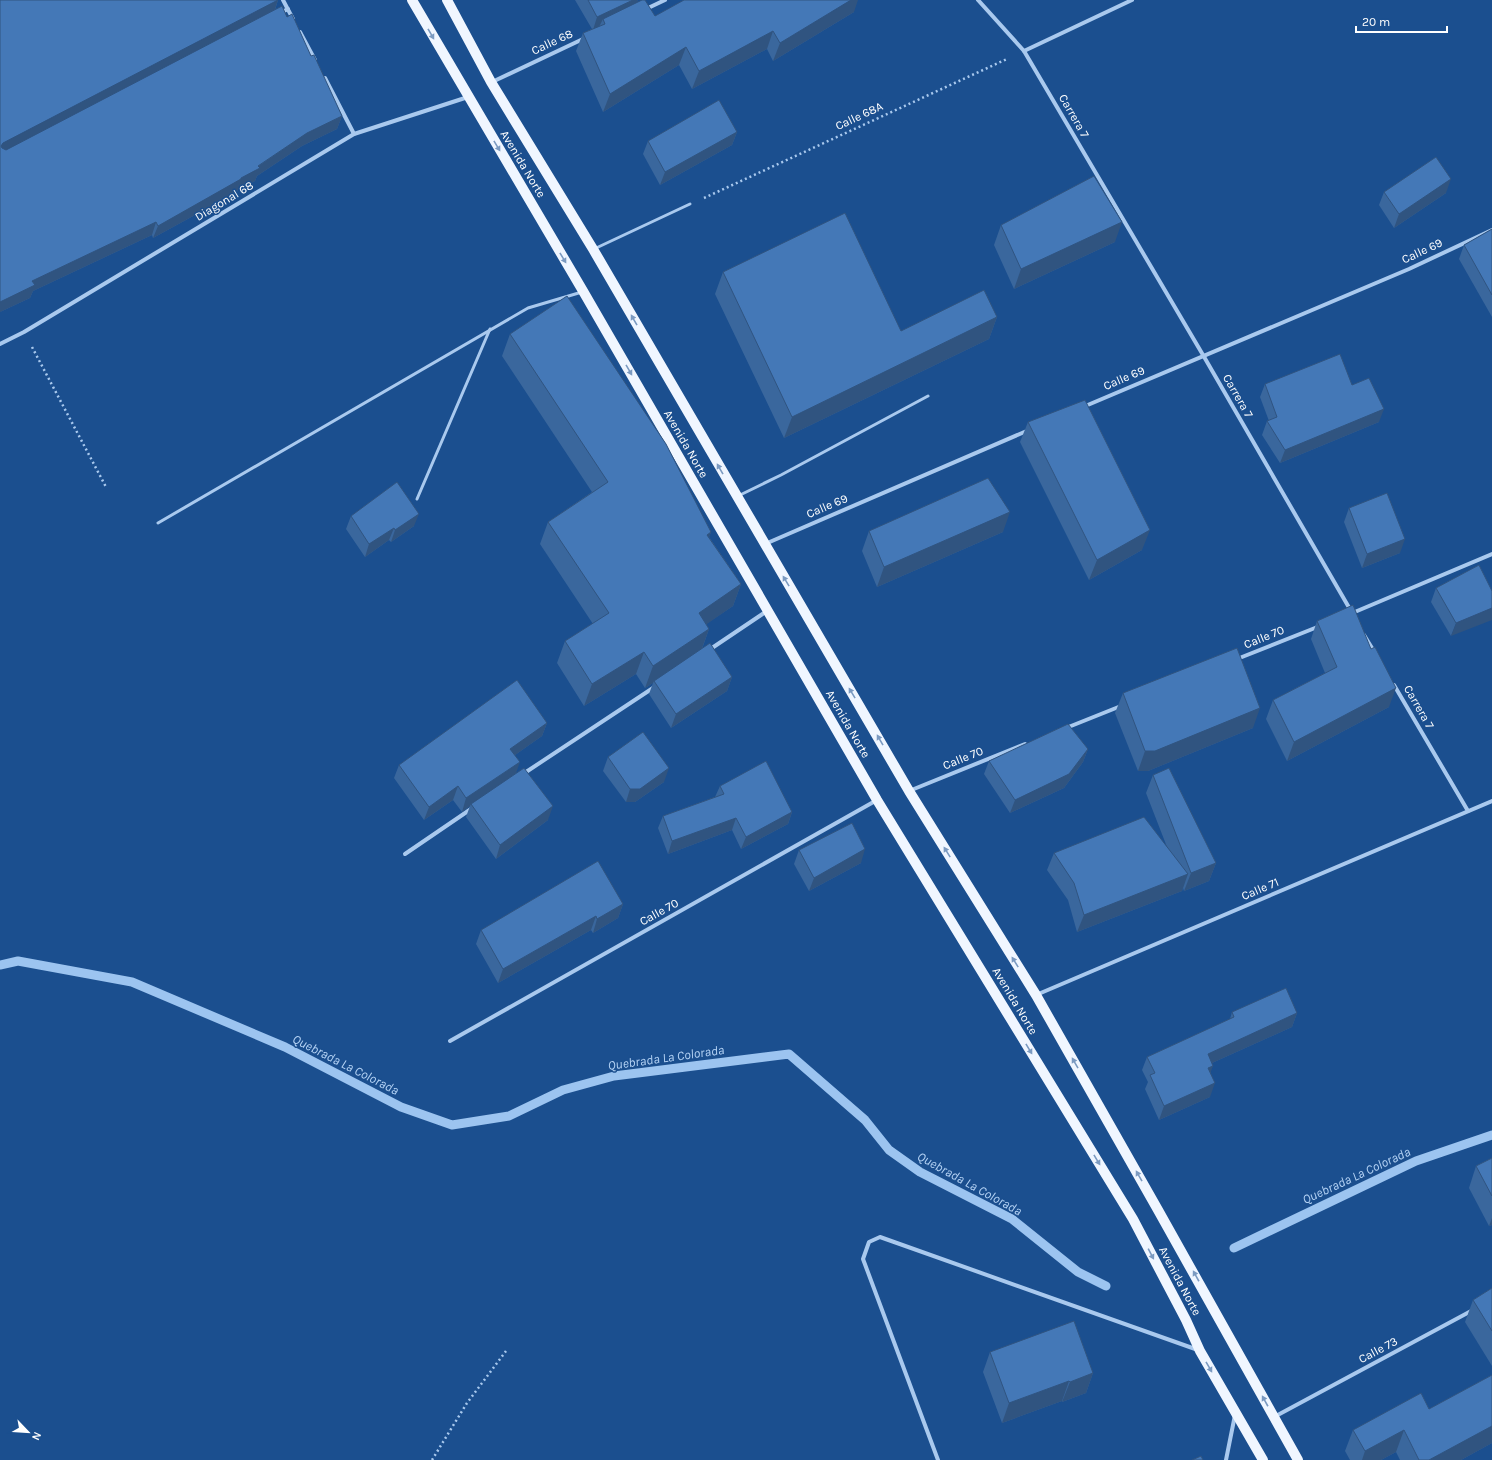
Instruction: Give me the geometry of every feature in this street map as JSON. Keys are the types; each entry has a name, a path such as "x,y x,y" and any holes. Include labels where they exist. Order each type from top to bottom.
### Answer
{"main road":[{"name":"Avenida Norte","path":"412,0 583,291 877,800 1133,1219 1186,1320 1200,1351 1263,1460"},
{"name":"Avenida Norte","path":"446,0 491,82 593,249 909,791 1036,995 1298,1460"}],"street":[{"path":"283,0 295,23"},
{"path":"644,10 665,0"},
{"name":"Carrera 7","path":"978,0 1024,51 1203,355 1356,620"},
{"path":"1024,51 1132,0"},
{"path":"275,16 288,9"},
{"path":"299,30 317,64"},
{"name":"Calle 68","path":"491,82 589,36"},
{"path":"321,71 354,134"},
{"name":"Diagonal 68","path":"0,344 24,332 354,134 468,97"},
{"name":"Calle 69","path":"1079,408 1410,269 1492,230"},
{"name":"Calle 69","path":"764,544 1035,427"},
{"path":"1344,616 1492,554"},
{"path":"702,655 768,611"},
{"name":"Calle 70","path":"1234,660 1322,625"},
{"path":"1364,634 1376,654"},
{"name":"Carrera 7","path":"1392,681 1468,811"},
{"path":"517,779 662,682"},
{"path":"1064,729 1123,705"},
{"name":"Calle 70","path":"909,791 1027,743"},
{"name":"Calle 70","path":"450,1041 877,800"},
{"name":"Calle 71","path":"1036,995 1492,801"},
{"path":"405,854 478,805"},
{"path":"938,1460 863,1259 869,1242 880,1237 1200,1351"},
{"name":"Calle 73","path":"1274,1417 1478,1307"},
{"path":"1226,1460 1236,1413"}],"lane":[{"path":"593,249 690,204"},
{"path":"158,523 528,308 583,291"},
{"path":"417,499 490,329"},
{"path":"737,497 928,396"}],"path":[{"name":"Calle 68A","path":"690,204 1024,51"},
{"path":"24,332 106,487"},
{"path":"432,1460 467,1403 506,1351"}],"building":[{"path":"0,0 278,0 3,143 1,146 6,150 282,6 287,17 292,14 311,56 314,55 342,116 307,133 258,166 260,168 158,226 156,222 32,281 35,285 0,302"},
{"path":"588,0 633,0 597,17"},
{"path":"642,0 645,0 655,16 684,0 851,0 780,43 773,31 699,71 686,47 610,94 583,33 605,24 603,19"},
{"path":"719,100 737,132 665,172 648,141"},
{"path":"1436,157 1451,179 1399,214 1384,192"},
{"path":"1094,176 1122,222 1021,269 1001,225"},
{"path":"845,213 901,331 984,290 997,317 792,417 723,272"},
{"path":"1492,229 1492,295 1464,245"},
{"path":"567,296 666,444 711,532 707,535 741,584 699,613 709,629 653,666 644,652 592,684 565,641 609,613 548,522 608,482 510,334"},
{"path":"1340,354 1352,385 1369,378 1384,409 1285,450 1267,421 1277,417 1265,384"},
{"path":"1085,400 1150,530 1097,560 1028,422"},
{"path":"988,478 1010,512 884,567 869,531"},
{"path":"397,482 419,514 395,530 394,528 369,544 351,516"},
{"path":"1387,493 1405,539 1367,554 1349,508"},
{"path":"1479,565 1492,591 1492,608 1456,623 1436,588"},
{"path":"1353,605 1371,649 1375,647 1396,688 1294,742 1273,700 1337,667 1317,621"},
{"path":"710,643 732,677 676,714 654,681"},
{"path":"1237,648 1260,708 1155,751 1145,751 1123,693"},
{"path":"517,680 547,723 510,749 520,762 466,798 458,786 429,807 399,765"},
{"path":"1068,724 1088,749 1069,774 1015,800 989,761"},
{"path":"643,732 669,768 640,789 630,789 608,757"},
{"path":"766,761 792,812 746,837 736,818 672,841 663,816 724,794 720,786"},
{"path":"524,768 553,806 500,845 471,804"},
{"path":"1169,768 1216,863 1191,873 1153,775"},
{"path":"1144,817 1188,874 1084,915 1074,883 1054,853"},
{"path":"852,823 865,849 814,878 799,850"},
{"path":"598,861 623,904 597,919 596,916 503,969 481,930"},
{"path":"1286,988 1297,1013 1208,1054 1213,1066 1208,1068 1215,1083 1164,1106 1150,1075 1155,1073 1147,1057 1234,1017 1232,1012"},
{"path":"1492,1158 1492,1196 1476,1166"},
{"path":"1492,1288 1492,1331 1473,1300"},
{"path":"1074,1321 1093,1373 1009,1403 990,1352"},
{"path":"1492,1375 1492,1426 1429,1460 1419,1460 1404,1430 1365,1451 1353,1430 1421,1393 1429,1409"},
{"path":"1201,1456 1203,1460 1192,1460"}],"waterway":[{"name":"Quebrada La Colorada","path":"0,965 18,961 132,982 285,1047 401,1107 452,1125 509,1116 563,1090 614,1076 789,1054 865,1120 889,1150 920,1172 1012,1219 1078,1272 1106,1286"},
{"name":"Quebrada La Colorada","path":"1234,1248 1416,1161 1492,1135"}]}
